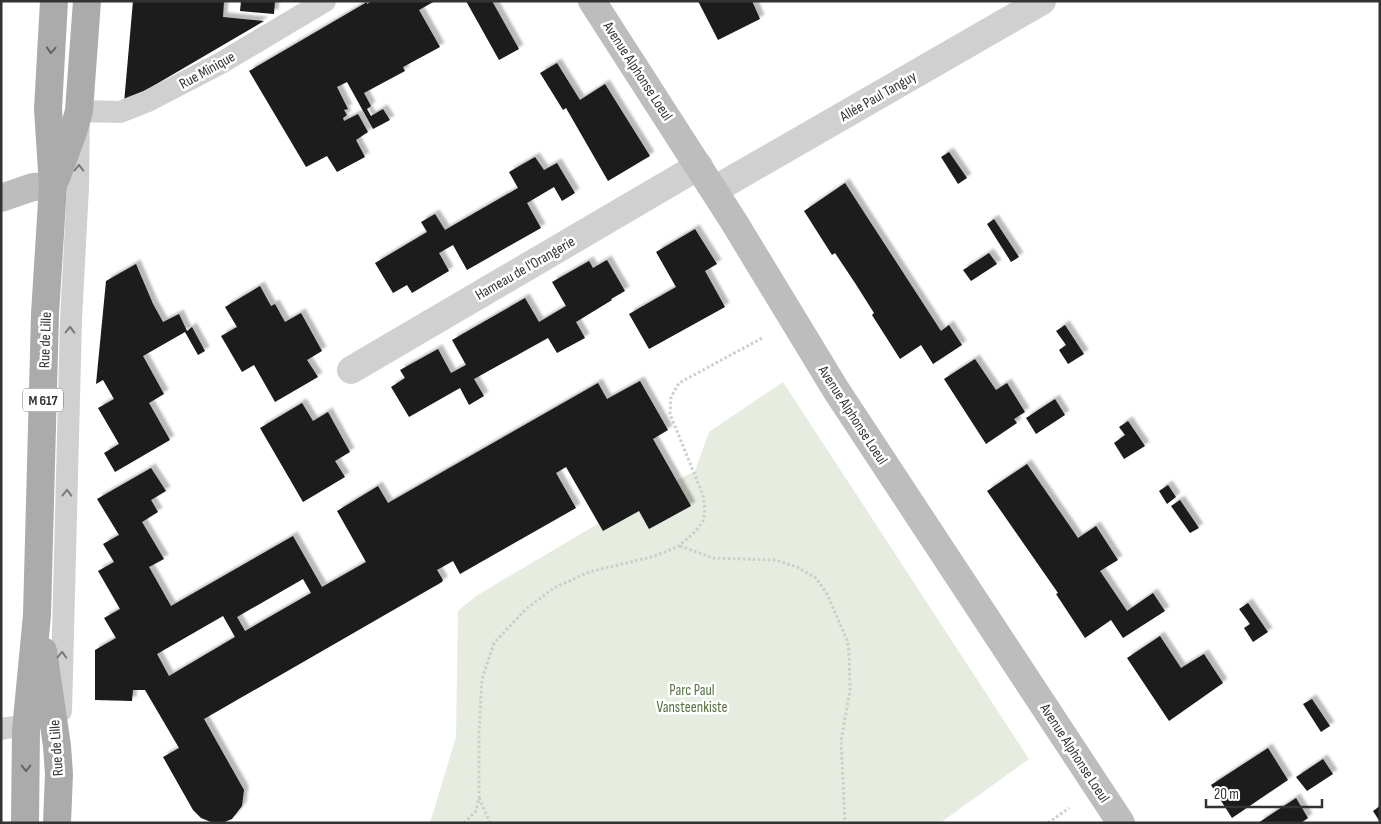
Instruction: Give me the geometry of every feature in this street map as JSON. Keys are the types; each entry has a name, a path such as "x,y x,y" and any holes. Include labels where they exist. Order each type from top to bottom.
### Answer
{"main road":[{"name":"Rue de Lille","path":"25,823 14,727 37,615 45,314 53,186 48,108 54,1"},
{"name":"Rue de Lille","path":"53,186 79,111 88,1"},
{"name":"Avenue Alphonse Loeul","path":"592,1 699,166 836,390 1121,823"},
{"path":"1,198 33,187 53,186"},
{"name":"Rue de Lille","path":"37,615 55,725 59,774 58,823"}],"street":[{"name":"Allée Paul Tanguy","path":"714,190 1042,1"},
{"name":"Hameau de l'Orangerie","path":"351,370 699,166"}],"lane":[{"name":"Rue Minique","path":"79,111 120,112 148,102 221,63 325,1"},
{"path":"59,774 71,320 78,187 79,111"}],"path":[{"path":"464,823 476,811 479,798 479,731 482,679 494,643 526,609 554,588 589,572 655,556 679,546 696,531 703,521 705,509 703,495 670,414 672,397 679,383 794,320"},
{"path":"679,546 713,558 776,560 797,567 816,578 827,594 850,651 850,690 841,741 845,823"},
{"path":"479,798 490,823"}],"green space":[{"name":"Parc Paul Vansteenkiste","path":"783,382 1029,759 940,823 430,823 456,737 458,611 476,596 633,503 695,471 709,432"}],"building":[{"path":"133,1 224,1 223,17 264,21 124,103"},
{"path":"241,1 275,1 274,14 240,11"},
{"path":"372,1 435,1 419,10 440,47 403,67 405,71 364,93 371,106 367,109 371,116 383,109 390,120 373,129 347,82 337,87 348,109 344,110 347,115 343,118 344,121 358,114 368,132 356,140 365,157 337,172 327,156 306,167 249,71 367,2 367,4"},
{"path":"466,1 492,1 519,49 499,60"},
{"path":"698,1 752,1 760,19 718,40"},
{"path":"557,63 580,100 605,84 650,156 608,181 566,108 563,110 540,73"},
{"path":"949,152 967,178 958,184 941,157"},
{"path":"535,157 544,170 557,163 575,193 562,201 554,187 527,203 541,228 467,270 453,245 439,253 449,271 412,293 407,285 393,293 375,263 427,232 421,222 435,214 445,230 518,188 509,172"},
{"path":"845,183 941,331 949,325 962,345 933,364 921,345 900,359 872,315 874,313 855,283 835,253 832,255 804,211"},
{"path":"994,219 1019,257 1011,262 987,224"},
{"path":"695,229 717,264 705,271 725,307 649,349 629,314 676,287 656,252"},
{"path":"989,253 997,264 971,281 963,270"},
{"path":"607,260 625,291 576,322 585,338 557,353 548,338 474,379 484,396 469,405 460,388 409,417 391,387 405,378 400,370 438,349 451,373 466,365 452,340 525,298 539,322 566,306 552,282 589,261 593,268"},
{"path":"136,264 163,322 179,314 187,331 192,327 205,351 198,355 185,332 143,356 164,394 149,403 170,440 115,472 104,453 119,444 98,408 114,399 103,380 96,384 106,281"},
{"path":"260,286 271,306 275,304 285,322 301,313 322,351 307,360 318,377 275,402 254,365 242,372 221,336 237,327 225,307"},
{"path":"1065,325 1084,354 1068,364 1059,350 1066,345 1056,331"},
{"path":"975,359 996,390 1007,383 1025,412 1014,419 1017,423 986,444 944,379"},
{"path":"640,381 668,430 653,439 691,506 649,529 639,511 603,531 566,467 556,473 576,508 460,574 453,561 437,570 443,580 442,582 204,719 244,790 242,806 232,819 222,823 211,822 201,818 193,810 163,757 179,748 145,690 133,690 132,701 95,700 95,650 116,638 104,618 120,609 98,571 114,562 103,544 119,535 97,499 151,468 166,491 151,500 158,512 142,522 164,559 149,567 171,606 293,536 322,587 366,562 337,511 378,486 388,503 598,383 607,399","holes":["303,579 311,593 245,631 237,617","223,616 235,637 169,676 157,654"]},
{"path":"1055,399 1065,415 1036,434 1026,418"},
{"path":"302,403 313,421 328,412 350,452 335,461 345,477 303,502 260,428"},
{"path":"1128,421 1145,446 1124,459 1114,443 1125,435 1119,427"},
{"path":"1027,464 1078,538 1096,526 1118,560 1100,571 1127,611 1153,593 1165,611 1123,638 1111,620 1085,638 1056,594 1058,593 987,491"},
{"path":"1168,485 1176,497 1167,504 1159,491"},
{"path":"1180,500 1199,528 1190,533 1171,506"},
{"path":"1248,603 1268,632 1253,642 1244,628 1250,624 1239,609"},
{"path":"1160,636 1181,668 1204,654 1223,683 1169,721 1127,658"},
{"path":"1312,699 1330,726 1321,732 1303,704"},
{"path":"1268,748 1288,780 1232,818 1211,785"},
{"path":"1323,759 1333,774 1307,791 1296,777"},
{"path":"1296,798 1308,818 1301,823 1258,823"},
{"path":"1380,806 1380,822 1373,811"}]}
